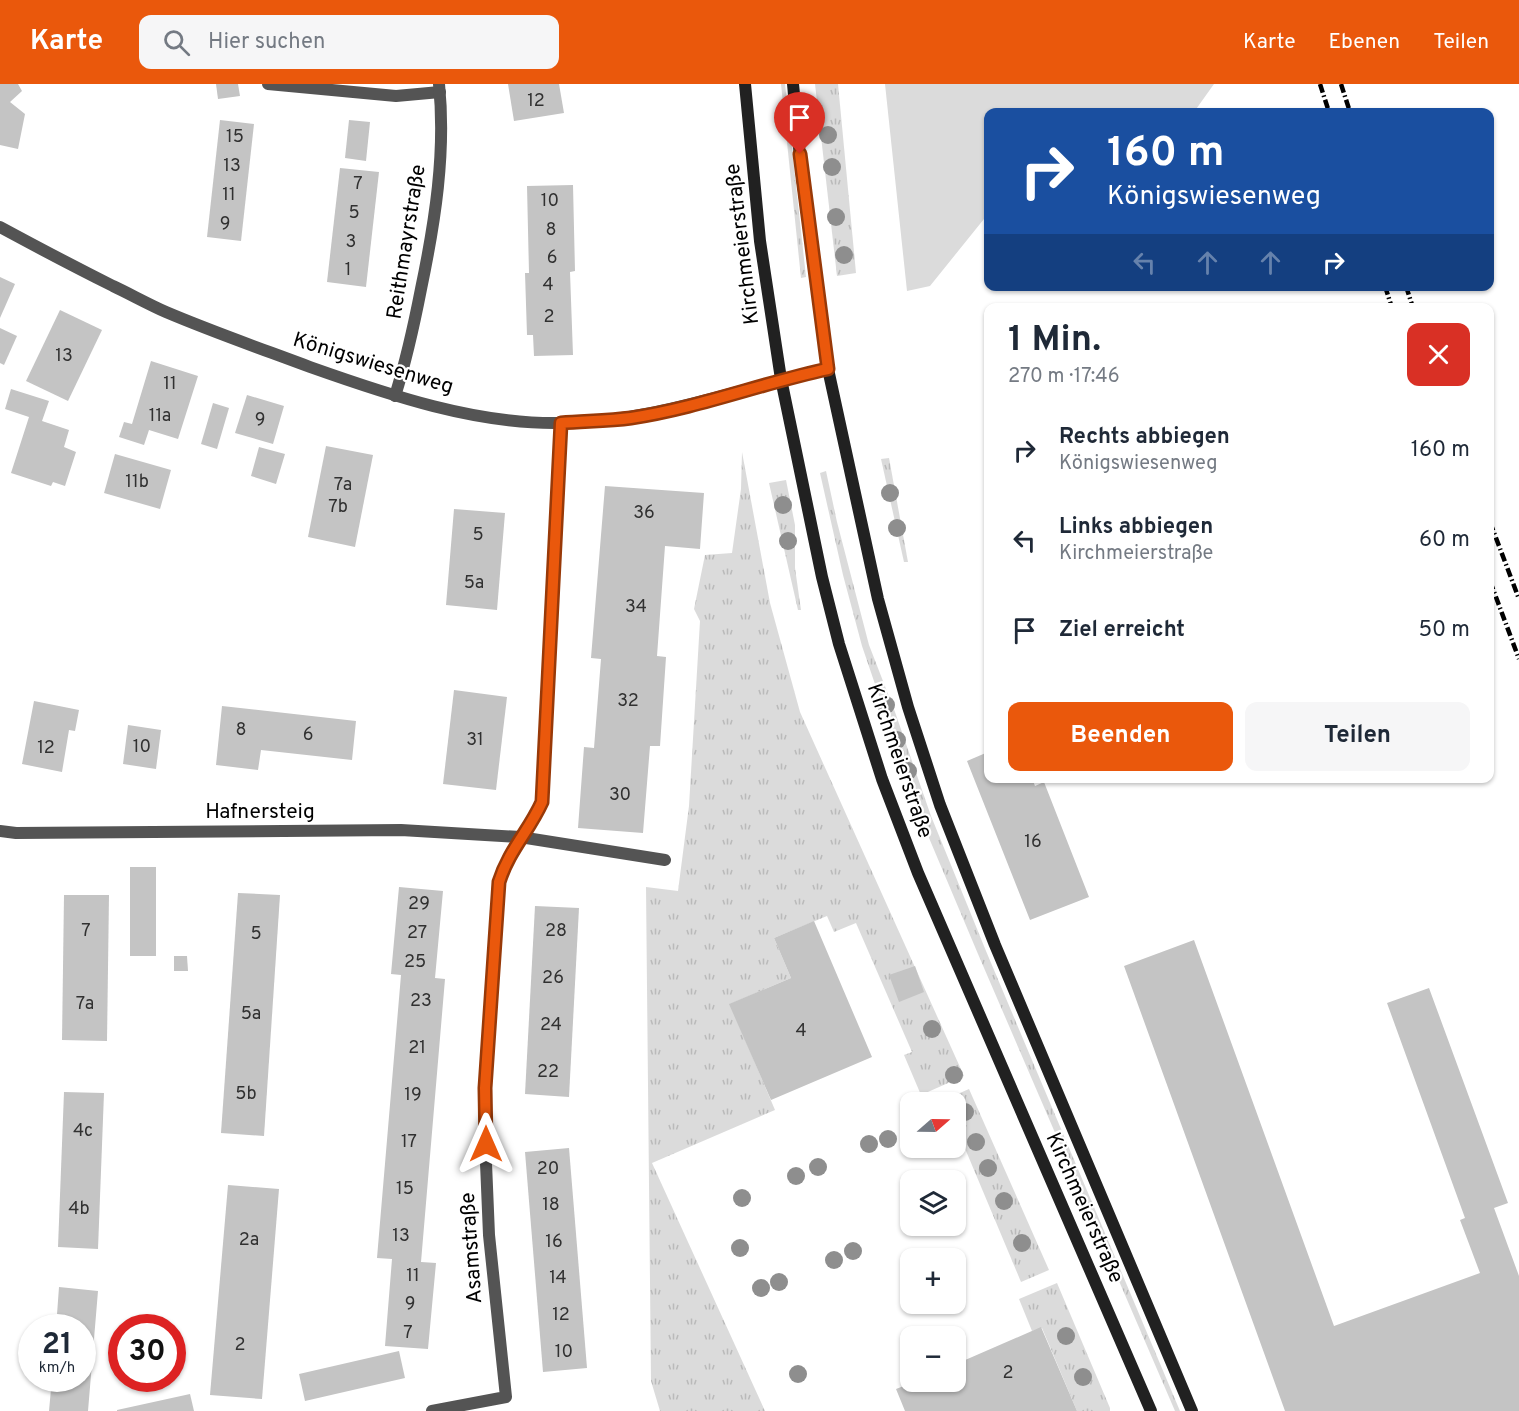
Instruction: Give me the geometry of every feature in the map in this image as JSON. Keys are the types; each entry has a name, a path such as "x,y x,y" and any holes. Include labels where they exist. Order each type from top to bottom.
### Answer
{"main road":[{"name":"Kirchmeierstraße","path":"745,84 760,241 781,379 822,577 839,644 882,779 918,873 1128,1353 1151,1411"},
{"name":"Kirchmeierstraße","path":"793,84 802,177 828,369 878,599 901,684 940,806 991,934 1192,1411"}],"street":[{"name":"Reithmayrstraße","path":"268,84 396,96 439,88 441,146 434,221 407,359 395,396"},
{"name":"Königswiesenweg","path":"0,227 165,312 302,364 395,396 514,421 561,423 631,418 828,369"},
{"name":"Asamstraße","path":"432,1411 506,1397 489,1235 485,1088 499,882 504,866 520,837 536,816 542,802 561,423"},
{"name":"Hafnersteig","path":"0,831 116,833 400,830 520,837 665,860"}],"green space":[{"path":"781,84 785,84 806,277 801,278"},
{"path":"815,84 838,84 856,273 837,276"},
{"path":"885,84 1214,84 1197,108 984,108 984,219 930,286 907,291"},
{"path":"742,452 770,603 800,712 964,1076 928,1092 920,1092 904,1055 912,1052 856,923 834,932 827,916 774,938 791,978 730,1004 775,1110 652,1163 765,1411 660,1411 651,1381 646,887 678,891 689,806 700,621 694,609 705,555 732,553 741,489"},
{"path":"889,458 908,562 904,562 881,459"},
{"path":"826,471 869,645 931,816 1180,1411 1175,1411 921,819 862,646 820,473"},
{"path":"786,480 795,525 795,568 801,610 798,610 769,483"},
{"path":"969,1089 1049,1270 1021,1282 966,1151 966,1092 962,1092"},
{"path":"1057,1283 1110,1411 1077,1411 1042,1328 1032,1331 1019,1299"}],"building":[{"path":"0,84 18,84 22,91 10,102 25,114 18,149 0,145"},
{"path":"216,84 238,84 240,96 218,99"},
{"path":"508,84 559,84 564,113 514,121"},
{"path":"220,120 254,124 241,241 207,237"},
{"path":"349,120 370,122 366,161 345,158"},
{"path":"340,168 379,172 366,287 327,282"},
{"path":"573,185 575,271 570,272 573,355 534,356 533,335 527,335 525,273 529,273 527,186"},
{"path":"0,277 15,284 0,318"},
{"path":"60,310 102,330 68,401 26,381"},
{"path":"0,328 17,336 4,365 0,363"},
{"path":"151,361 198,376 178,439 149,430 144,445 119,437 124,422 132,424"},
{"path":"11,389 49,401 42,421 69,430 64,447 76,452 65,486 53,482 51,486 11,473 29,417 5,409"},
{"path":"247,395 284,406 273,444 235,433"},
{"path":"213,403 229,408 217,449 201,444"},
{"path":"326,446 373,455 355,547 308,537"},
{"path":"259,447 285,454 276,484 251,476"},
{"path":"115,454 171,470 160,509 104,493"},
{"path":"605,486 704,493 700,549 665,546 657,656 666,657 660,746 650,746 643,833 578,828 584,747 594,748 601,659 591,658"},
{"path":"454,509 505,513 497,610 446,605"},
{"path":"454,690 507,697 496,790 443,784"},
{"path":"34,701 79,710 75,731 69,730 62,772 22,764"},
{"path":"222,706 356,721 352,760 261,750 258,770 216,765"},
{"path":"128,725 161,730 156,769 123,764"},
{"path":"984,754 984,783 1034,783 1035,786 1044,783 1089,897 1030,920 967,761"},
{"path":"130,867 156,867 156,956 130,956"},
{"path":"399,887 443,891 435,978 445,979 421,1262 436,1263 428,1349 385,1346 392,1259 377,1258 401,975 391,974"},
{"path":"238,893 280,895 264,1136 221,1133"},
{"path":"64,895 109,895 107,1041 62,1040"},
{"path":"535,906 579,908 569,1097 525,1094"},
{"path":"814,921 872,1057 771,1100 729,1004 791,978 774,938"},
{"path":"1194,940 1334,1326 1480,1273 1460,1220 1465,1218 1387,1003 1429,988 1508,1203 1494,1208 1519,1276 1519,1411 1285,1411 1124,966"},
{"path":"174,956 187,956 188,971 174,971"},
{"path":"915,966 924,992 899,1002 889,975"},
{"path":"64,1092 104,1093 98,1249 58,1247"},
{"path":"569,1148 587,1368 543,1372 525,1152"},
{"path":"228,1185 279,1189 262,1399 210,1395"},
{"path":"59,1287 98,1291 96,1315 57,1314"},
{"path":"1041,1327 1077,1411 905,1411 896,1389 900,1387 900,1392 966,1392 966,1360"},
{"path":"399,1351 405,1378 305,1401 299,1374"},
{"path":"51,1392 90,1392 88,1411 49,1411"},
{"path":"190,1394 194,1411 117,1411 117,1410"}],"railway":[{"path":"1320,84 1328,108"},
{"path":"1341,84 1349,108"},
{"path":"1387,291 1390,303"},
{"path":"1408,291 1411,303"},
{"path":"1494,533 1519,599"},
{"path":"1494,592 1519,659"}],"route":[{"path":"486,1144 485,1088 499,882 504,866 520,837 536,816 542,802 561,423 631,418 828,369 800,154"}]}
